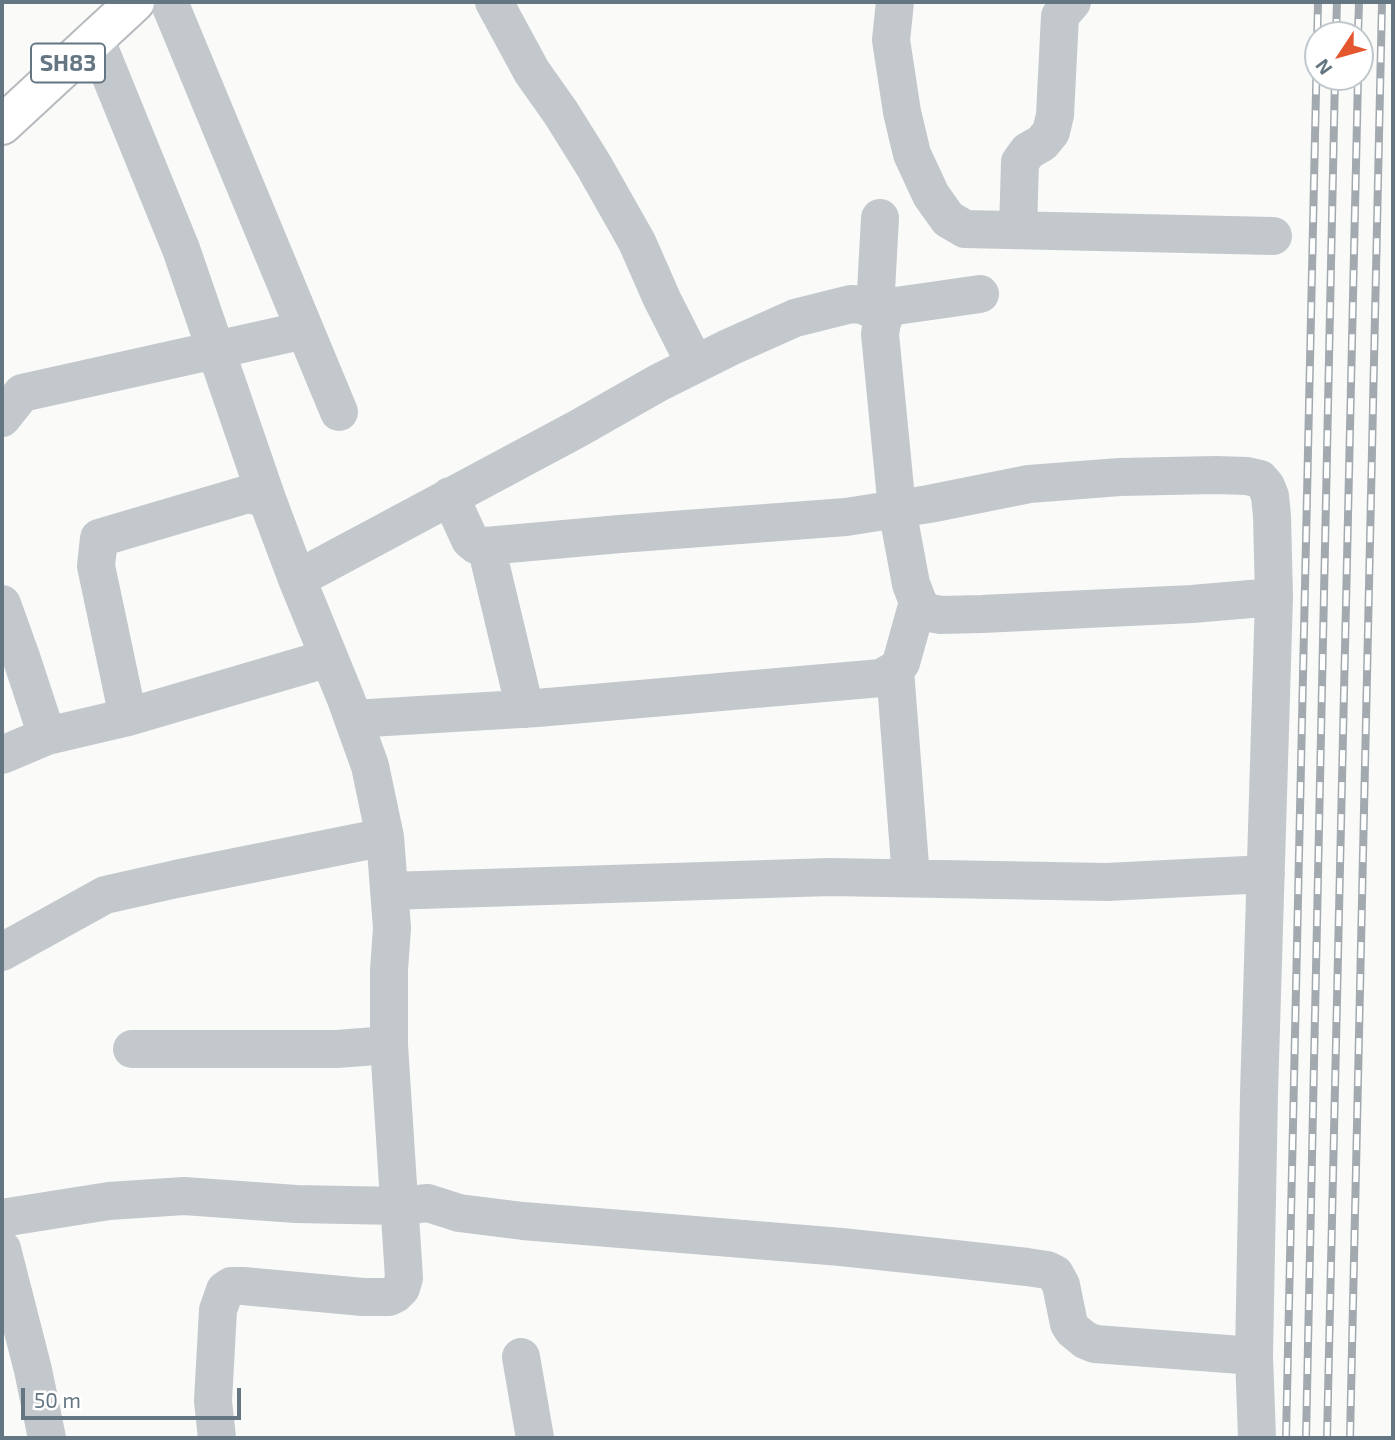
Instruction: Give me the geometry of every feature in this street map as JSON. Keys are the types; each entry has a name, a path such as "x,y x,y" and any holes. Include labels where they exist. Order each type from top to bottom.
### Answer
{"main road":[{"name":"SH83","path":"2,125 135,2"}],"street":[{"path":"169,2 339,412"},
{"path":"494,2 532,72 568,123 637,242 695,364"},
{"path":"895,2 891,40 902,112 912,153 930,195 948,219 965,229 1273,236"},
{"path":"1018,230 1020,162 1028,151 1042,143 1051,132 1055,115 1060,16 1072,2"},
{"path":"95,38 181,249 267,499 353,719 370,766 385,837 392,928 389,1045 404,1278 401,1288 388,1297 243,1286 231,1286 225,1290 218,1310 213,1401 217,1438"},
{"path":"880,218 876,291 884,315 880,334 897,509 911,584 923,609 941,615 1192,604 1275,597"},
{"path":"884,315 896,306 981,294"},
{"path":"297,579 730,347 795,318 850,304 863,305 884,315"},
{"path":"2,418 22,393 305,330"},
{"path":"450,496 470,540 476,545 486,546 846,517 1029,484 1120,477 1216,475 1247,476 1260,479 1266,486 1270,496 1275,597 1258,1107 1254,1356 1257,1438"},
{"path":"128,717 96,566 99,538 248,494 267,499"},
{"path":"486,546 525,709"},
{"path":"353,719 525,709 881,678 901,663 918,601"},
{"path":"2,604 47,736"},
{"path":"2,755 47,736 128,717 329,658"},
{"path":"895,670 911,878"},
{"path":"2,952 105,895 385,837"},
{"path":"389,891 830,877 1107,882 1266,874"},
{"path":"132,1049 337,1049 389,1045"},
{"path":"2,1218 109,1201 184,1196 296,1204 399,1206 428,1203 459,1213 523,1221 841,1247 1047,1270 1055,1274 1061,1285 1067,1316 1073,1330 1085,1340 1095,1344 1254,1356"},
{"path":"2,1249 33,1370 47,1438"},
{"path":"521,1357 535,1438"}],"railway":[{"path":"1286,1438 1318,2"},
{"path":"1336,21 1337,2"},
{"path":"1358,21 1359,2"},
{"path":"1350,1438 1382,2"},
{"path":"1306,1438 1335,91"},
{"path":"1327,1438 1358,91"}]}
